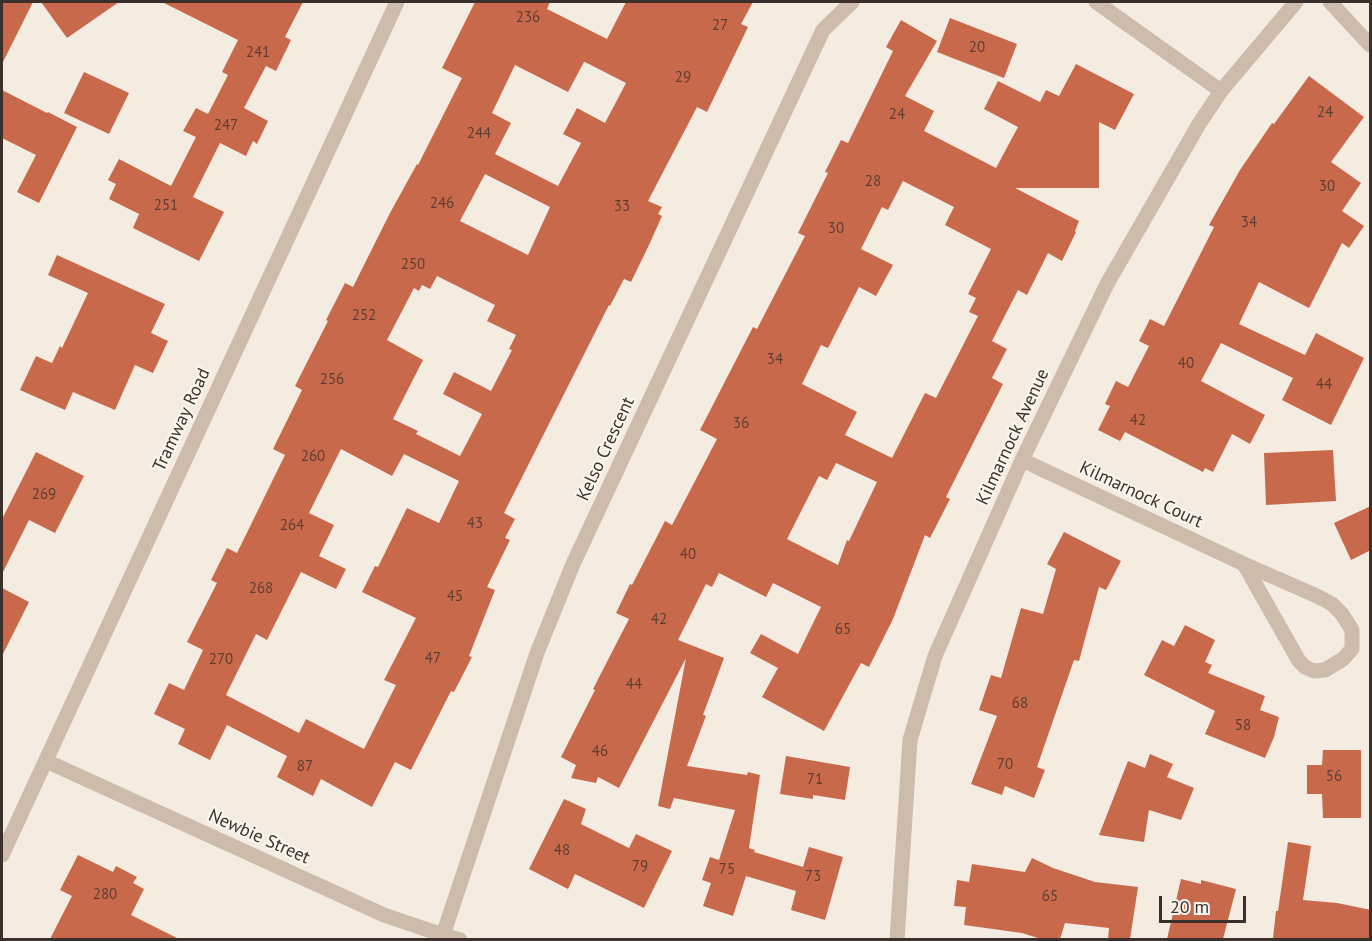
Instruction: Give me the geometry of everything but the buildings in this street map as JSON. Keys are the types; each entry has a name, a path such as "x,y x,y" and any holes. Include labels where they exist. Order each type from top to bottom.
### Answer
{"street":[{"name":"Tramway Road","path":"2,855 397,2"},
{"name":"Kelso Crescent","path":"443,935 537,653 573,564 823,30 852,2"},
{"path":"1096,2 1221,91"},
{"name":"Kilmarnock Avenue","path":"897,939 910,740 934,656 1022,460 1107,284 1198,124 1221,91 1296,2"},
{"path":"1330,2 1371,45"},
{"name":"Kilmarnock Court","path":"1022,460 1332,604 1342,614 1352,630 1352,649 1343,659 1325,670 1314,671 1305,667 1299,661 1244,564"},
{"name":"Newbie Street","path":"45,760 384,915 460,939"}]}
